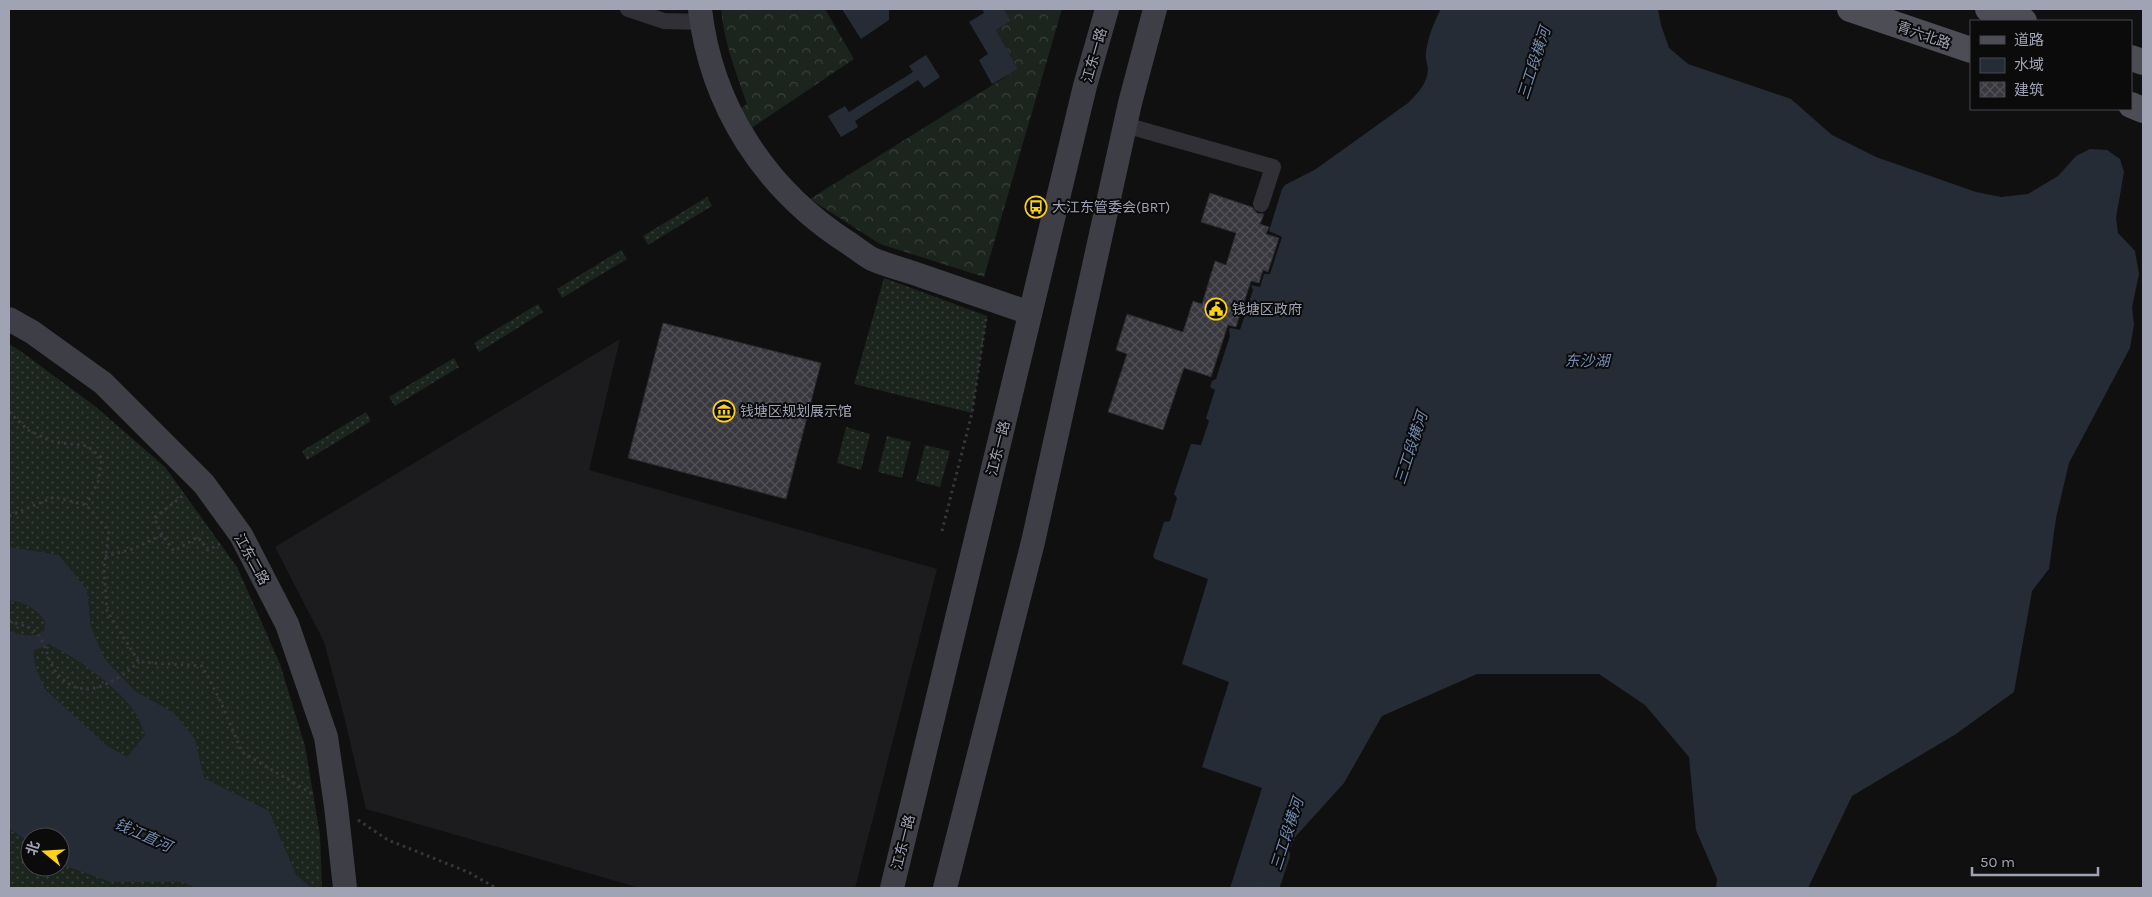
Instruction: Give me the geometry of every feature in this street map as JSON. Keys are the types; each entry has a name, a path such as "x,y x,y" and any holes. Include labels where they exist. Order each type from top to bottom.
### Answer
{"main road":[{"name":"江东一路","path":"892,888 1085,86 1107,9"},
{"path":"945,888 1033,542 1125,125 1155,9"},
{"name":"青六北路","path":"1850,9 1970,50"},
{"path":"1988,9 2021,20"},
{"path":"701,16 717,81 741,135 764,168 799,206 827,229 872,259 1030,313"},
{"name":"江东二路","path":"9,319 32,332 103,383 204,484 241,535 287,624 326,737 345,888"}],"street":[{"path":"628,9 664,21 701,16"},
{"path":"1125,125 1276,160 1261,204"}],"path":[{"path":"942,531 972,413 989,299"},
{"path":"9,412 28,430 53,442 87,446 102,458 98,482 86,505"},
{"path":"185,494 154,518 162,535 174,551 198,537 208,550 220,544"},
{"path":"9,516 54,498 86,505 109,531 104,569 107,611 139,662"},
{"path":"105,556 133,549 162,535"},
{"path":"9,621 37,633 56,671 70,686 84,689 102,686 124,674 139,662 202,666 219,698 242,752 295,785 336,806 388,840 468,872 496,888"}],"shaded area":[{"path":"620,339 589,470 937,569 855,888 640,888 366,809 324,642 275,547"}],"green space":[{"path":"721,9 825,9 854,59 750,129 738,110 747,104 728,45"},
{"path":"1004,9 1062,9 984,277 880,244 810,199 1018,69 996,30 1011,21"},
{"path":"707,197 712,206 648,245 643,236"},
{"path":"621,250 627,259 562,298 557,289"},
{"path":"884,278 987,316 972,413 854,384"},
{"path":"538,304 543,312 479,352 474,343"},
{"path":"9,344 96,407 165,467 237,567 280,664 305,746 320,835 322,888 9,888"},
{"path":"454,358 459,367 395,406 389,397"},
{"path":"366,412 371,421 307,460 302,451"},
{"path":"846,427 870,434 861,470 837,463"},
{"path":"887,436 911,442 902,478 878,472"},
{"path":"925,445 950,451 940,487 916,481"}],"water":[{"path":"842,9 889,9 889,20 861,39"},
{"path":"982,9 1004,9 1011,21 996,30 1018,69 992,84 979,60 988,54 969,22 984,13"},
{"name":"东沙湖","path":"1441,9 1658,9 1669,48 1688,64 1791,99 1832,135 1876,157 1976,192 2001,197 2028,194 2058,176 2076,156 2090,149 2107,150 2120,159 2124,172 2116,218 2118,233 2135,251 2139,274 2132,307 2134,324 2130,348 2069,463 2056,518 2049,569 2032,591 2014,692 1956,734 1852,796 1808,888 1716,888 1717,879 1696,830 1689,757 1645,705 1599,674 1477,674 1382,716 1344,783 1296,836 1269,888 1230,888 1262,788 1202,767 1229,682 1182,664 1208,579 1155,559 1153,556 1164,522 1170,521 1177,498 1174,494 1191,444 1201,445 1209,421 1206,418 1215,390 1210,387 1212,381 1216,379 1230,336 1229,329 1240,330 1253,290 1251,285 1260,287 1264,274 1270,274 1282,237 1269,231 1282,189 1285,185 1316,169 1415,96 1424,84 1427,75 1426,56 1428,42 1433,25"},
{"path":"926,55 940,77 924,88 918,80 855,121 858,127 841,137 828,116 845,106 849,112 913,72 909,66"},
{"name":"钱江直河","path":"9,547 59,555 87,590 91,627 104,658 135,691 174,713 195,739 204,778 269,811 296,875 312,888 196,888 182,882 111,882 70,868 70,827 20,827 20,836 9,828 9,631 31,636 44,631 45,623 40,615 30,607 9,601","holes":["49,644 85,665 119,693 140,721 145,735 127,757 106,745 45,689 36,669 33,651"]}],"building":[{"name":"钱塘区政府","path":"1210,193 1252,207 1257,213 1264,214 1260,224 1269,227 1266,234 1279,238 1268,272 1263,270 1259,283 1251,281 1236,327 1228,325 1211,377 1184,368 1163,430 1108,412 1127,354 1116,350 1127,314 1183,332 1193,301 1202,304 1215,261 1226,265 1236,233 1201,222"},
{"name":"钱塘区规划展示馆","path":"663,323 821,363 786,499 628,458"}],"waterway":[{"name":"三工段横河","path":"1270,888 1281,855"}],"place":[{"name":"大江东管委会(BRT)","path":"1036,207"},
{"name":"钱塘区政府","path":"1216,309"},
{"name":"钱塘区规划展示馆","path":"724,411"}]}
